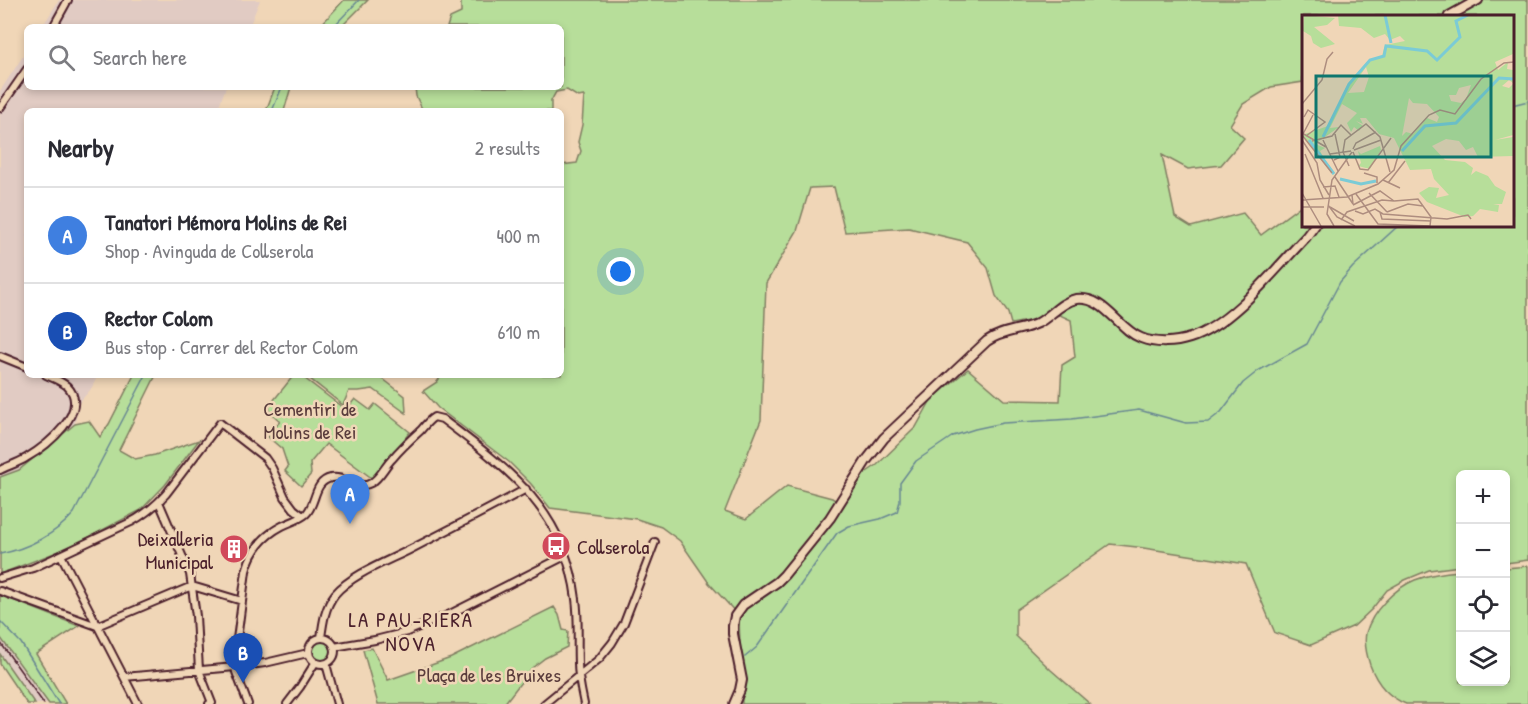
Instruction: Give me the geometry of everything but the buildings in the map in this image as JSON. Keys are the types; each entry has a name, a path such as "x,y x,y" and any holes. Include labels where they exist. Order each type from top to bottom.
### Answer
{"main road":[{"path":"1451,15 1478,0"},
{"path":"734,704 740,690 741,680 733,626 739,609 784,575 830,518 866,461 884,438 987,341 1004,332 1036,324 1065,303 1078,299 1096,302 1141,338 1166,342 1191,338 1220,322 1245,302 1314,226"}],"street":[{"path":"55,24 68,0"},
{"path":"0,108 24,73"},
{"path":"0,356 24,366"},
{"path":"0,470 38,449 69,421 73,404 71,392 67,386 52,378"},
{"path":"248,704 234,662 249,560 257,546 272,532 303,516 310,509 316,490 323,482 335,478 357,484 371,483 404,445 434,417 442,419 506,469 526,489 549,520 561,543 577,601 578,674 584,704"},
{"path":"0,578 33,568 143,515 159,502 220,423 265,458 285,497 303,516"},
{"path":"321,638 323,619 327,609 335,595 350,581 526,489"},
{"path":"159,502 190,574 196,616 199,670 212,703 209,704"},
{"path":"544,704 599,659 612,643 624,623 655,542"},
{"path":"61,555 138,704"},
{"path":"334,647 407,632 450,614 565,556"},
{"path":"0,591 97,626 192,586 242,601"},
{"path":"315,639 330,640 334,647 332,659 326,664 315,663 308,653 315,639"},
{"path":"124,677 234,667 308,653"},
{"path":"286,704 315,663"},
{"path":"326,664 337,704"}],"shaded area":[{"path":"59,0 260,0 250,24 44,24"},
{"path":"24,55 24,90 225,90 218,108 24,108 24,378 96,378 91,389 78,404 75,424 19,470 0,477 0,91"},
{"path":"0,637 49,704 35,704 0,654"}],"green space":[{"path":"344,0 368,0 344,24 322,24"},
{"path":"461,0 1528,0 1528,560 1510,562 1510,470 1456,470 1456,567 1429,570 1405,580 1387,590 1354,626 1311,645 1275,633 1246,564 1110,544 1016,610 1016,636 1090,704 742,704 739,616 709,583 680,541 661,527 637,519 550,508 509,462 438,408 423,391 440,378 564,378 564,165 577,163 581,151 578,142 584,96 578,97 567,90 556,92 551,101 551,108 422,108 416,96 415,90 564,90 564,24 448,24 450,18 461,13","holes":["834,187 845,232 909,228 967,242 988,268 996,296 1008,313 1011,324 1060,315 1071,320 1075,357 1062,365 1060,401 1004,400 968,369 931,400 916,427 877,465 861,476 843,505 832,498 787,486 746,519 725,511 761,420 766,283 797,231 810,188"]},
{"path":"274,90 290,90 285,108 267,108"},
{"path":"132,378 155,378 119,450 135,459 155,455 199,440 165,485 141,510 70,547 0,574 0,477 19,470 75,424 89,421 100,437"},
{"name":"Cementiri de Molins de Rei","path":"292,378 304,378 346,410 355,399 370,410 375,404 410,432 373,479 326,444 310,463 311,474 301,486 285,471 288,467 282,449 268,437 280,421 270,412 269,406"},
{"path":"309,378 383,378 405,396 406,413 373,389 349,391 343,405"},
{"path":"1528,566 1528,704 1406,704 1394,698 1384,689 1373,672 1366,649 1366,633 1373,617 1392,594 1407,584 1432,575 1456,571 1456,686 1510,686 1510,568"},
{"path":"0,595 79,626 36,654 66,704 49,704 0,637"},
{"name":"Plaça de les Bruixes","path":"554,607 563,630 568,631 567,647 545,658 532,668 504,704 378,704 363,650 372,648 388,680 451,658"},
{"path":"318,642 326,642 331,647 329,658 318,660 313,655 313,647"},
{"path":"0,654 35,704 27,704 0,664"}],"waterway":[{"path":"336,24 359,0"},
{"path":"273,108 281,90"},
{"path":"1513,105 1528,101"},
{"path":"745,657 757,647 837,533 849,526 880,519 897,512 900,501 900,483 916,461 953,436 1003,423 1072,419 1139,410 1186,423 1208,422 1221,412 1243,383 1258,371 1307,344 1340,282 1398,226"},
{"path":"0,554 40,540 59,528 74,513 144,378"},
{"path":"0,621 21,643 59,704"}],"railway":[{"path":"0,642 44,704"}],"place":[{"name":"Tanatori Mémora Molins de Rei","path":"350,524"},
{"name":"Collserola","path":"556,546"},
{"name":"Deixalleria Municipal","path":"234,549"},
{"name":"Rector Colom","path":"243,683"}],"district":[{"name":"LA PAU-RIERA NOVA","path":"411,631"}]}
